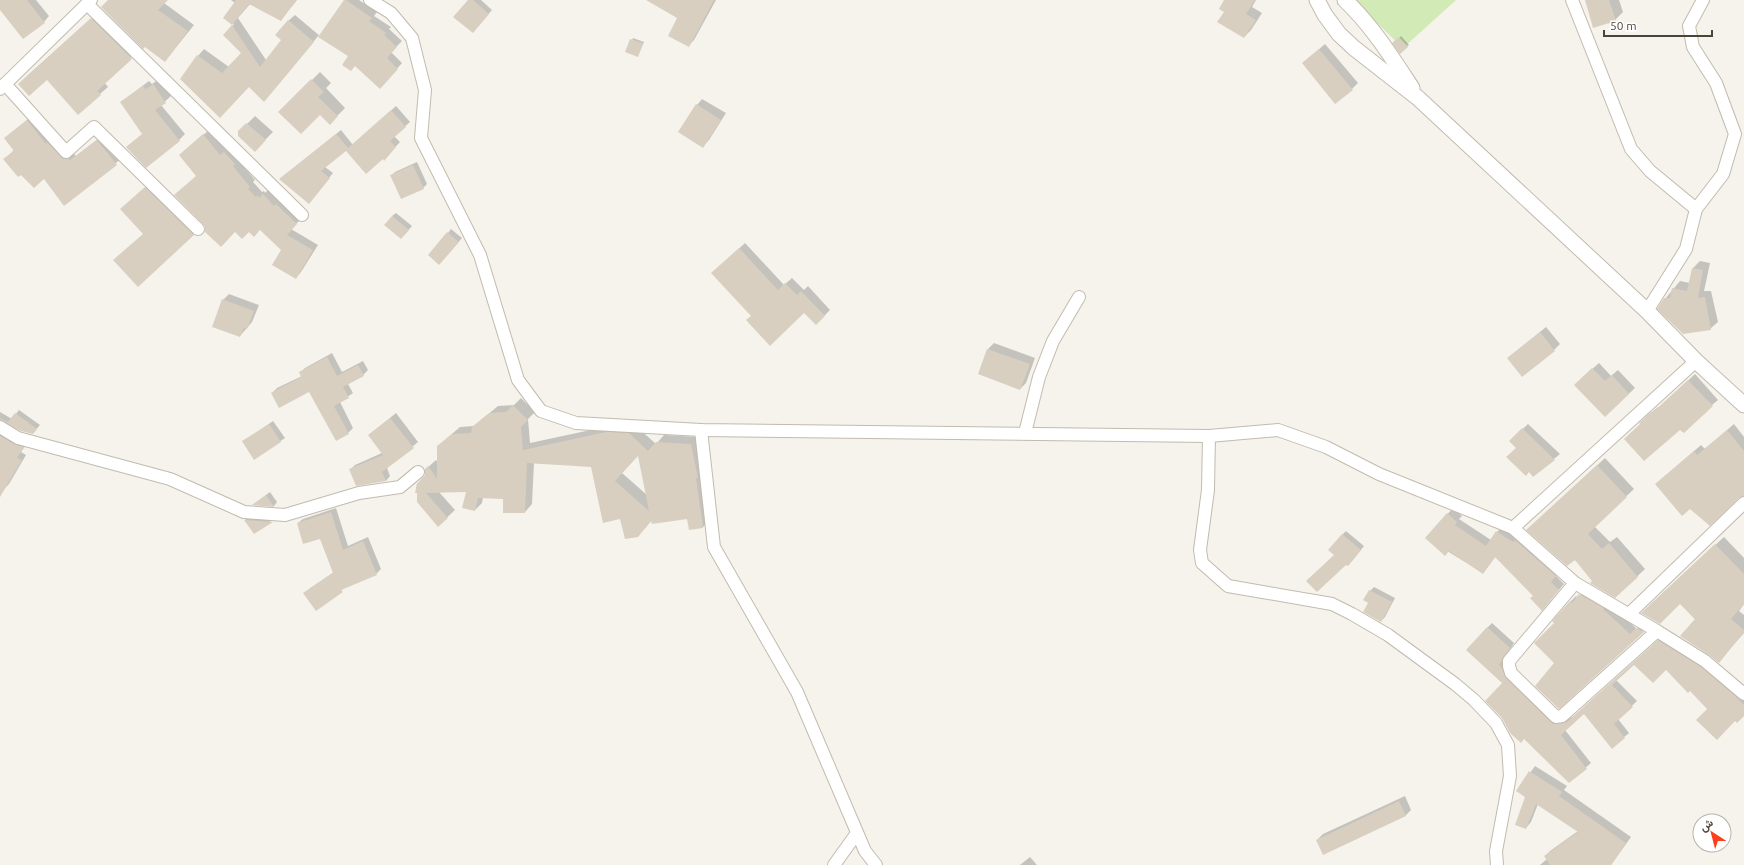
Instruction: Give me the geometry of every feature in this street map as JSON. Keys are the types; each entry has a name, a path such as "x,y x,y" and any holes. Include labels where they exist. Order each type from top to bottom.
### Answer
{"street":[{"path":"370,0 391,13 412,38 425,90 421,138 480,255 518,380 541,411 576,423 701,430 1210,436 1278,430 1326,447 1379,474 1513,528 1575,583 1629,614 1705,661 1744,694"},
{"path":"1317,0 1339,34 1354,48 1418,98 1647,311 1696,361 1744,405"},
{"path":"1345,0 1367,22 1383,42 1418,98"},
{"path":"1572,0 1631,149 1650,171 1696,209"},
{"path":"1647,311 1686,249 1696,209 1723,174 1735,134 1716,82 1693,47 1689,26 1703,0"},
{"path":"198,229 94,127 66,152 2,87 89,2 302,215"},
{"path":"1025,433 1041,370 1053,341 1079,297"},
{"path":"1513,528 1696,361"},
{"path":"0,427 18,438 170,479 244,512 285,516 359,493 400,487 418,472"},
{"path":"701,430 714,547 797,692 865,851 876,865"},
{"path":"1210,436 1208,490 1200,550 1202,563 1228,586 1332,604 1352,614 1388,636 1456,684 1496,723 1508,745 1510,776 1496,851 1497,865"},
{"path":"1629,614 1744,503"},
{"path":"1575,583 1509,661 1511,673 1556,717 1562,716 1657,631"},
{"path":"834,865 857,833"}],"green space":[{"path":"1353,0 1456,0 1403,48"}],"building":[{"path":"0,0 27,0 45,23 23,39 0,10"},
{"path":"108,0 168,0 158,10 188,31 165,62 145,47 143,49 101,7"},
{"path":"236,0 296,0 281,21 249,4 232,25 223,18"},
{"path":"344,0 372,18 369,21 386,33 384,35 397,47 387,58 398,69 380,89 355,66 351,71 342,65 348,56 318,37"},
{"path":"468,0 473,0 489,14 473,33 453,17"},
{"path":"646,0 714,0 689,47 668,36 677,18"},
{"path":"1224,0 1255,0 1246,14 1256,20 1244,38 1217,22 1224,12 1219,9"},
{"path":"1585,0 1609,0 1616,21 1593,28"},
{"path":"91,18 132,59 97,91 101,95 78,115 47,80 29,96 18,84"},
{"path":"288,20 314,42 264,102 249,87 220,118 180,79 197,55 222,73 241,53 223,35 232,25 260,67 281,40 275,35"},
{"path":"1399,37 1408,47 1400,54 1392,43"},
{"path":"630,39 643,43 638,57 625,52"},
{"path":"1319,49 1353,90 1335,104 1302,63"},
{"path":"311,79 324,92 318,97 338,116 330,125 320,115 301,134 278,112"},
{"path":"153,84 166,103 155,110 180,141 146,168 126,147 142,134 120,102 143,86 146,89"},
{"path":"696,104 721,120 703,148 678,132"},
{"path":"391,110 406,127 390,141 396,147 384,161 383,159 366,174 346,151 321,171 330,178 309,204 279,179 336,134 348,148"},
{"path":"27,120 46,144 47,142 63,159 70,160 97,140 117,165 64,206 44,179 34,188 21,175 18,177 3,159 14,151 4,138"},
{"path":"246,123 266,140 255,152 238,136 238,131"},
{"path":"203,134 220,155 224,152 235,164 233,166 250,187 248,189 256,197 258,195 259,198 263,194 274,206 276,204 297,224 287,235 313,250 296,279 272,265 281,250 260,230 254,237 249,232 242,239 235,232 221,247 205,232 205,227 203,224 174,195 196,176 179,155"},
{"path":"413,165 424,189 401,199 390,175"},
{"path":"145,187 194,235 138,287 113,260 143,234 120,209"},
{"path":"392,216 409,230 401,239 384,225"},
{"path":"447,232 459,242 439,265 428,255"},
{"path":"739,248 778,290 785,283 797,295 801,291 825,316 816,325 804,313 770,346 746,320 751,316 711,273"},
{"path":"1692,268 1703,270 1698,298 1705,297 1711,330 1683,334 1657,309 1664,298 1670,298 1672,288 1687,291"},
{"path":"222,299 254,311 247,329 244,328 240,337 212,327"},
{"path":"1540,332 1555,351 1522,377 1507,358"},
{"path":"987,349 1030,364 1020,390 978,374"},
{"path":"327,357 337,376 358,365 364,376 343,387 349,398 334,406 349,434 336,441 309,392 279,408 271,393 301,377 299,372"},
{"path":"1592,368 1605,381 1612,375 1629,394 1605,417 1574,385"},
{"path":"1688,380 1713,406 1684,433 1680,430 1644,461 1624,439 1640,424 1639,423"},
{"path":"513,405 528,420 521,427 523,450 606,432 629,433 648,451 656,442 691,444 698,478 696,478 703,528 689,530 687,519 652,524 651,521 638,537 625,539 620,519 603,523 591,467 527,463 525,513 503,513 503,499 478,498 475,511 462,508 466,492 426,493 448,518 438,527 417,502 417,493 415,493 417,483 425,475 425,469 428,466 437,479 437,446 452,434 471,433 472,427 489,413 506,412","holes":["638,456 649,511 615,481"]},
{"path":"15,413 37,429 33,434 21,431 0,420 0,418 8,422"},
{"path":"390,418 414,448 382,472 386,481 356,486 349,469 383,455 368,435"},
{"path":"269,424 281,442 254,460 242,441"},
{"path":"1522,428 1555,460 1533,477 1529,472 1526,476 1506,457 1516,448 1509,441"},
{"path":"1727,430 1744,451 1744,496 1739,498 1710,526 1690,509 1682,516 1655,484 1694,451 1697,455"},
{"path":"0,436 14,444 24,447 17,458 22,460 0,497"},
{"path":"1597,465 1627,497 1588,534 1602,549 1609,543 1638,577 1615,598 1590,583 1592,581 1575,560 1567,566 1526,530"},
{"path":"266,495 274,507 252,505"},
{"path":"331,512 343,550 363,541 377,575 341,590 343,592 316,611 303,593 333,573 320,539 303,544 297,523"},
{"path":"1447,513 1457,522 1455,525 1486,546 1496,531 1513,542 1515,540 1556,576 1551,582 1559,590 1542,611 1530,598 1533,596 1495,557 1483,574 1449,551 1445,556 1425,538"},
{"path":"244,520 273,522 254,534"},
{"path":"1342,534 1361,550 1348,566 1346,565 1317,592 1306,581 1334,555 1328,550"},
{"path":"1715,544 1744,574 1744,604 1731,619 1744,630 1744,632 1719,663 1680,636 1695,619 1680,604 1660,624 1641,613"},
{"path":"1369,590 1392,602 1381,622 1363,612 1368,603 1363,600"},
{"path":"1579,594 1604,608 1603,609 1630,634 1636,628 1644,632 1559,709 1535,686 1554,663 1534,643 1554,623 1552,621 1570,601 1572,603"},
{"path":"1487,627 1510,648 1499,665 1502,668 1506,678 1553,724 1567,722 1658,640 1701,667 1734,695 1744,705 1744,716 1737,723 1735,721 1717,740 1696,720 1707,709 1690,691 1688,693 1666,670 1653,683 1634,665 1612,685 1633,707 1614,724 1625,738 1612,749 1584,714 1561,735 1587,769 1569,783 1524,739 1521,743 1510,733 1502,718 1485,701 1502,683 1466,650"},
{"path":"1529,771 1562,792 1559,796 1626,843 1611,865 1550,865 1544,856 1578,832 1536,804 1526,829 1515,825 1525,797 1516,791"},
{"path":"1399,801 1406,816 1323,855 1316,840"}]}
